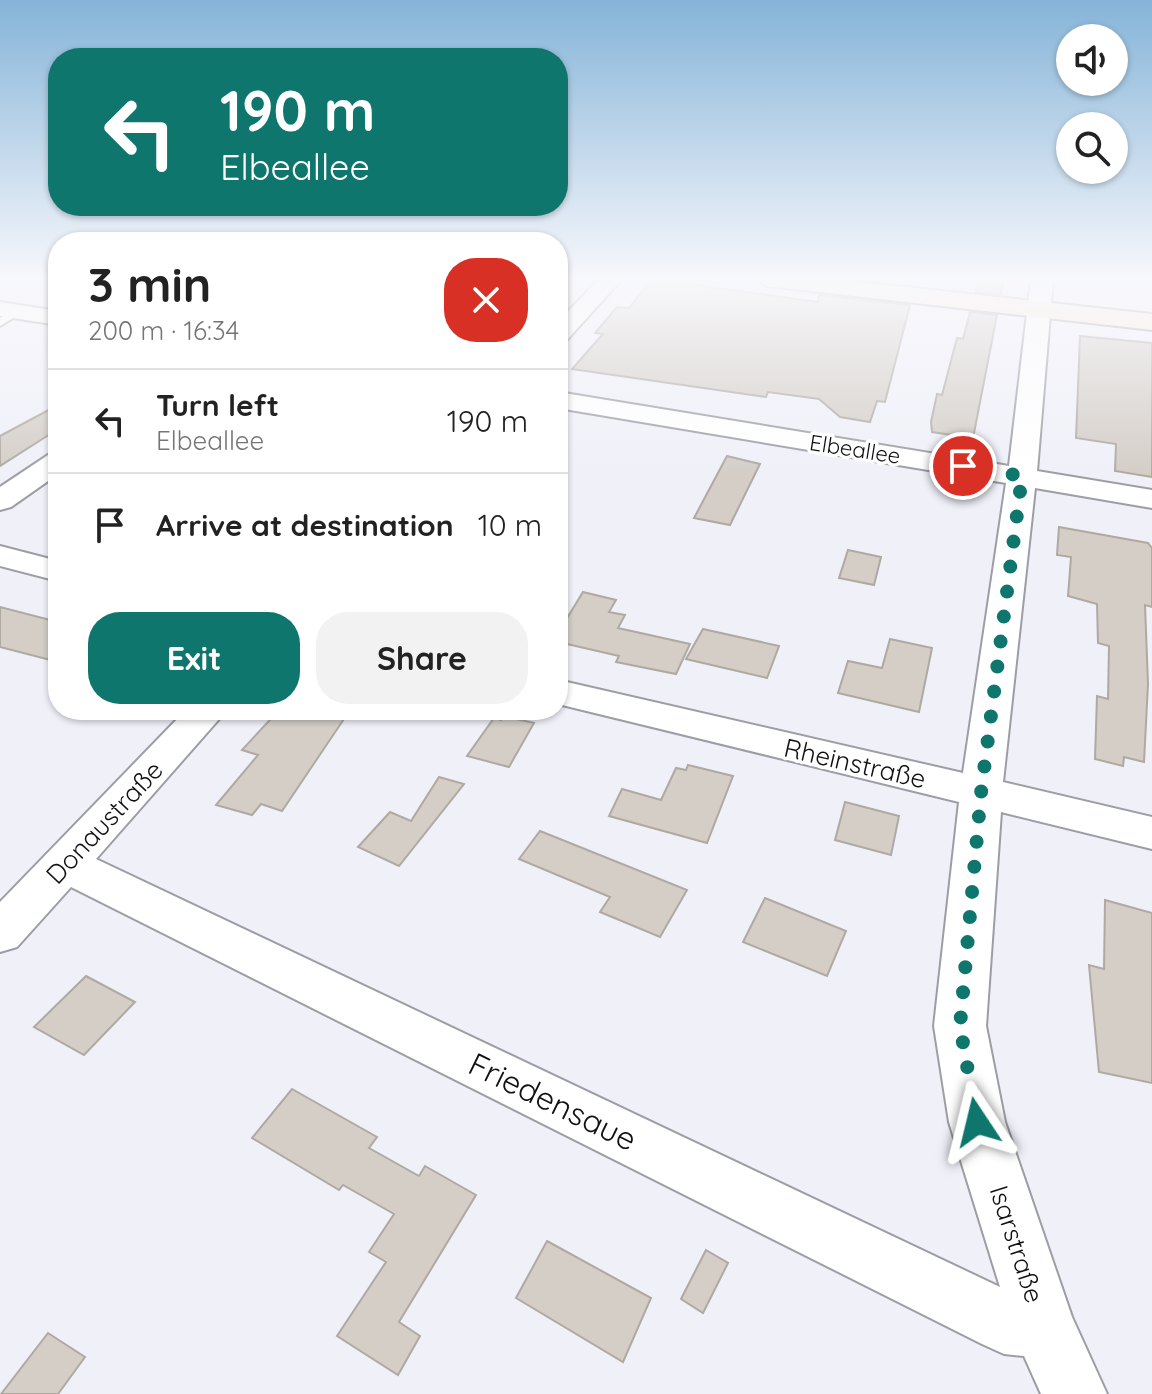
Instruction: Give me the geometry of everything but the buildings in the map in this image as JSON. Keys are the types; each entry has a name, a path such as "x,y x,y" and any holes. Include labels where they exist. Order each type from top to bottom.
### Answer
{"street":[{"name":"Isarstraße","path":"1036,344 981,793 960,1026 977,1122 1044,1327 1074,1394"},
{"name":"Elbeallee","path":"568,402 1152,499"},
{"path":"0,501 48,468"},
{"path":"0,556 48,568"},
{"name":"Rheinstraße","path":"568,694 1152,833"},
{"name":"Donaustraße","path":"0,933 199,720"},
{"name":"Friedensaue","path":"65,864 1004,1322 1044,1327"}],"route":[{"path":"963,466 1022,476 981,793 960,1026 977,1122"}]}
